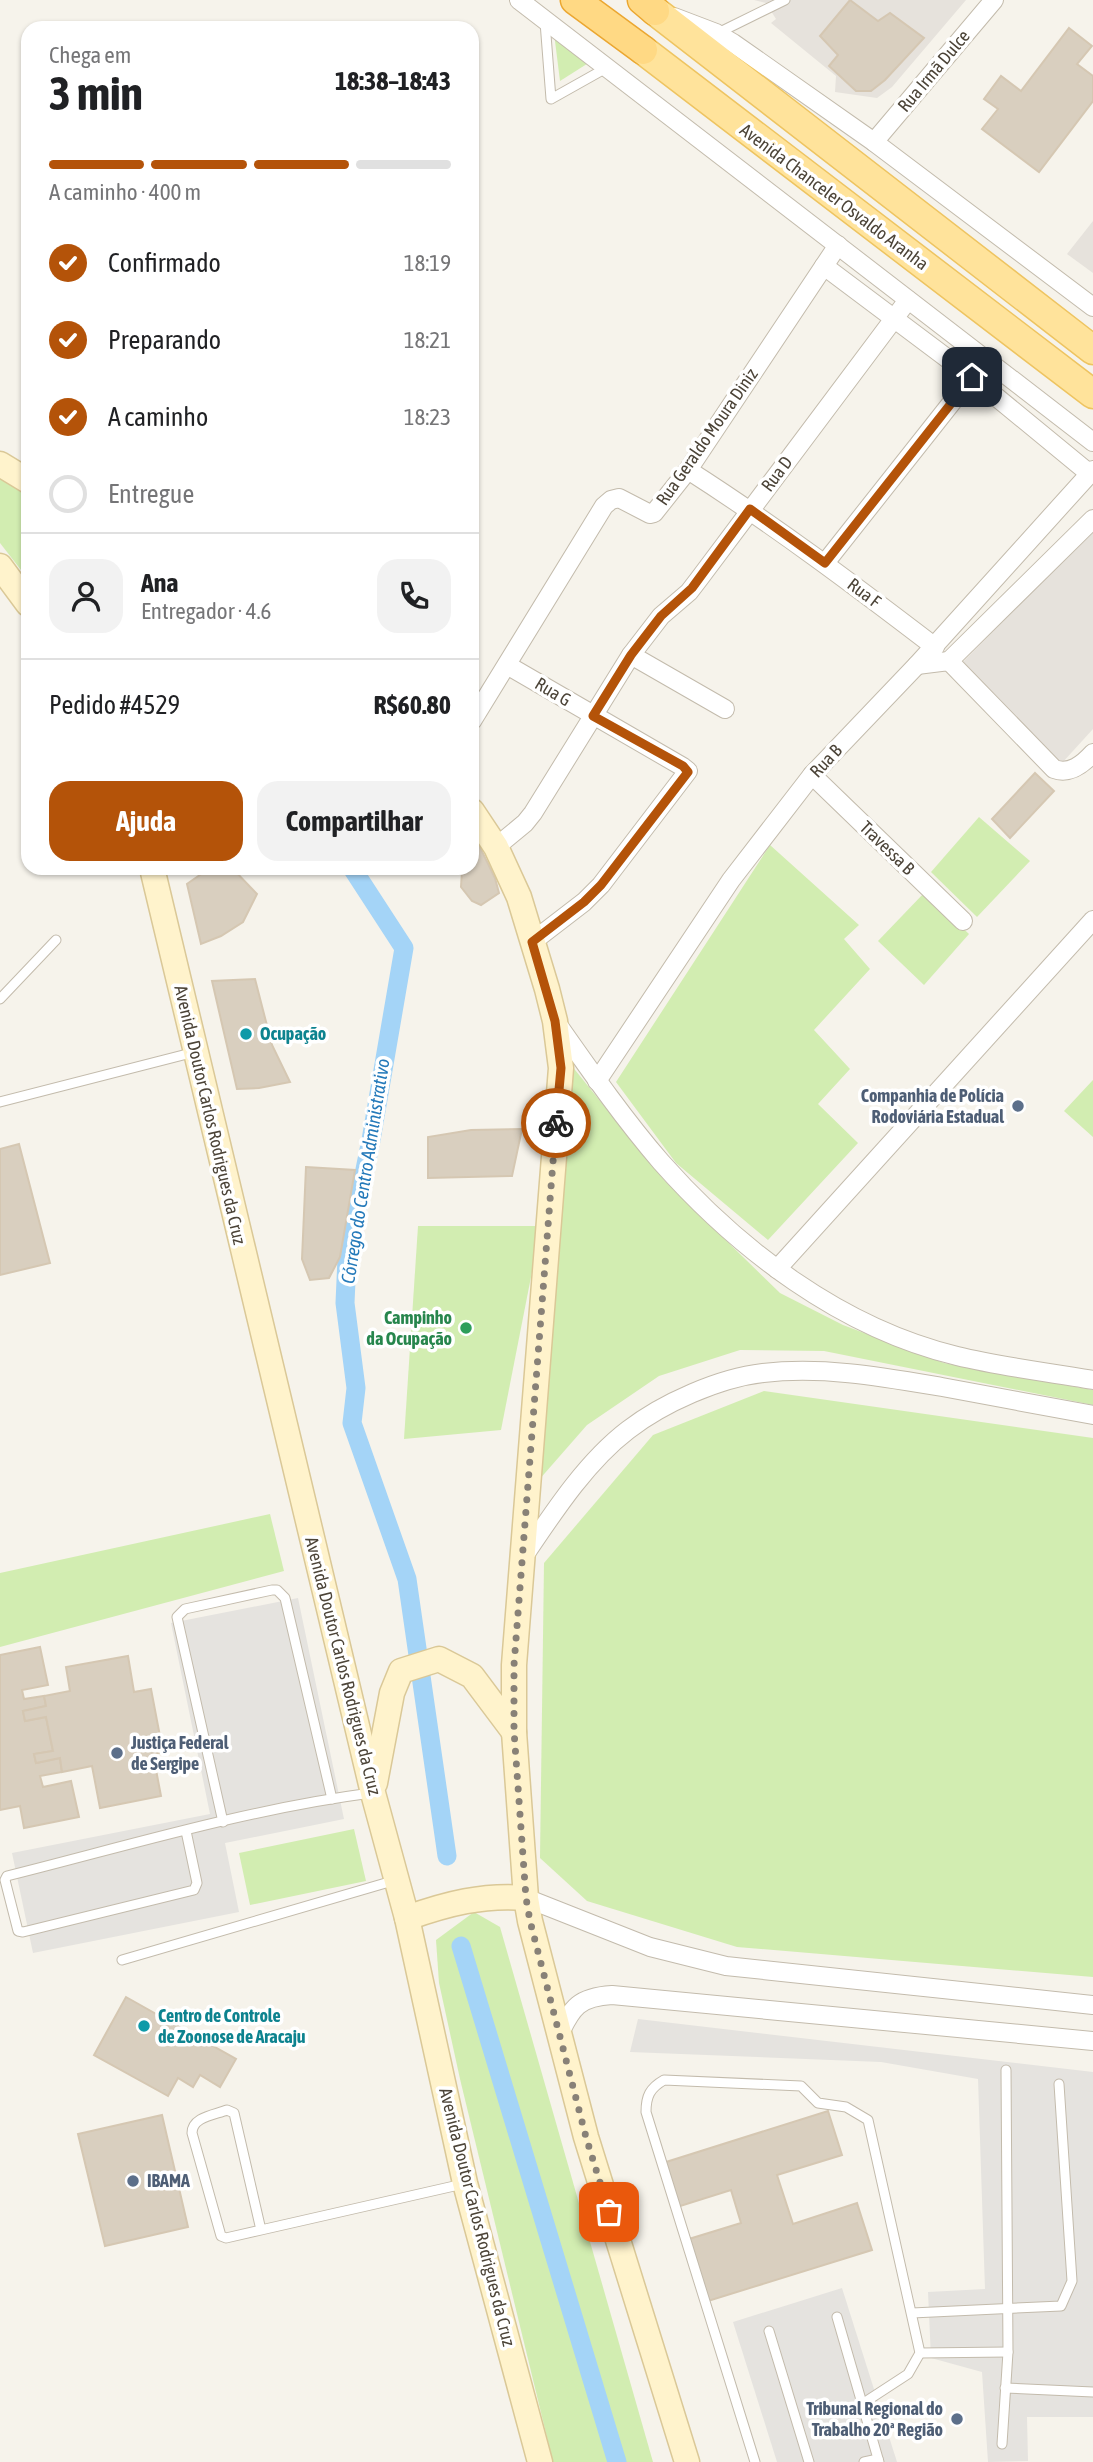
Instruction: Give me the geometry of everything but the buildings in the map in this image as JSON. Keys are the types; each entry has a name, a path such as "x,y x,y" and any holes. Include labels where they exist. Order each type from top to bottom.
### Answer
{"highway":[{"name":"Avenida Chanceler Osvaldo Aranha","path":"575,0 643,50"}],"main road":[{"name":"Avenida Chanceler Osvaldo Aranha","path":"649,6 1093,350"},
{"name":"Avenida Chanceler Osvaldo Aranha","path":"643,50 1093,394"},
{"path":"0,464 21,477"},
{"path":"0,566 21,594"},
{"path":"479,822 496,847 519,897 555,1021 561,1068 520,1562 514,1665 514,1731 526,1898 586,2137 687,2462"},
{"name":"Avenida Doutor Carlos Rodrigues da Cruz","path":"154,875 373,1793 407,1918 465,2183 540,2462"},
{"path":"373,1793 392,1693 401,1671 439,1659 472,1676 514,1731"},
{"path":"407,1918 460,1901 500,1897 526,1898"}],"street":[{"path":"519,0 1093,442"},
{"name":"Rua Irmã Dulce","path":"874,142 994,0"},
{"path":"649,6 716,33 733,43 874,142 1093,307"},
{"name":"Rua Geraldo Moura Diniz","path":"479,710 607,502 619,498 652,514 688,470 838,245"},
{"path":"824,266 972,377 1091,472"},
{"name":"Rua D","path":"496,847 533,813 631,655 661,616 692,588 908,300"},
{"path":"825,563 985,360"},
{"name":"Rua F","path":"688,470 750,509 934,647"},
{"name":"Rua B","path":"597,1080 739,869 812,775 934,647 1091,472"},
{"path":"917,665 949,661 1093,519"},
{"path":"631,655 725,709"},
{"path":"949,661 1048,764 1061,771 1080,766 1093,753"},
{"name":"Rua G","path":"507,665 683,766 688,772 601,885 584,902 532,942"},
{"name":"Travessa B","path":"812,775 963,921"},
{"path":"777,1269 1093,920"},
{"path":"555,1021 661,1162 721,1222 777,1269 809,1291 872,1326 915,1343 958,1356 1093,1380"},
{"path":"520,1562 563,1499 628,1430 680,1399 721,1383 773,1372 866,1374 1093,1415"},
{"path":"526,1898 650,1947 726,1966 1093,2004"},
{"path":"559,2035 570,2012 580,2003 593,1996 612,1995 1093,2041"}],"lane":[{"path":"716,33 785,0"},
{"path":"545,20 551,99 608,67"},
{"path":"0,999 56,940"},
{"path":"0,1102 195,1052"},
{"path":"223,1822 177,1617 185,1609 272,1590 277,1590 285,1598 332,1799"},
{"path":"186,1831 197,1883 194,1890 23,1932 18,1931 6,1877 186,1831 223,1822 373,1793"},
{"path":"122,1960 397,1880"},
{"path":"1002,2444 1008,2352 1006,2070"},
{"path":"755,2462 646,2112 648,2096 653,2087 664,2080 801,2086 818,2103 846,2106 868,2120 920,2353 908,2374 862,2403"},
{"path":"912,2313 1061,2306 1072,2281 1059,2084"},
{"path":"261,2230 234,2113 227,2110 196,2121 192,2133 221,2236 226,2238 261,2230 465,2183"},
{"path":"836,2317 879,2460 864,2462"},
{"path":"769,2331 809,2462"},
{"path":"920,2353 1008,2352"},
{"path":"1005,2388 1093,2392"}],"shaded area":[{"path":"754,0 966,0 892,87 877,98 835,92 836,76 771,23 776,19 766,3"},
{"path":"1093,221 1093,273 1067,254"},
{"path":"1093,529 1093,729 1062,763 960,665"},
{"path":"298,1598 344,1819 225,1843 239,1912 33,1953 12,1853 210,1814 171,1623"},
{"path":"638,2019 1093,2072 1093,2417 1027,2417 1028,2461 988,2462 982,2372 931,2358 928,2292 985,2289 978,2079 881,2062 630,2052"},
{"path":"842,2288 897,2462 777,2462 733,2322"}],"green space":[{"path":"554,33 590,62 560,81"},
{"path":"0,463 21,476 21,570 0,543"},
{"path":"979,817 1030,861 977,917 931,872"},
{"path":"770,845 859,925 844,939 870,969 814,1030 850,1069 818,1104 858,1143 768,1240 676,1163 616,1082"},
{"path":"925,892 969,934 924,985 878,941"},
{"path":"567,1060 664,1180 780,1293 843,1325 944,1363 1093,1390 1093,1405 824,1351 740,1350 659,1376 587,1425 531,1489"},
{"path":"1093,1080 1093,1137 1064,1111"},
{"name":"Campinho da Ocupação","path":"418,1226 541,1226 501,1430 404,1439"},
{"path":"764,1391 1093,1438 1093,1977 737,1947 587,1901 540,1858 544,1563 653,1435"},
{"path":"270,1514 284,1571 0,1647 0,1573"},
{"path":"354,1829 366,1881 250,1905 239,1853"},
{"path":"474,1912 500,1927 653,2462 553,2462 439,1983 436,1940"}],"waterway":[{"name":"Córrego do Centro Administrativo","path":"357,875 404,948 371,1140 347,1258 345,1303 356,1388 352,1423 407,1579 447,1856"},
{"path":"461,1946 617,2462"}],"way so far":[{"path":"556,1123 520,1562 514,1665 514,1731 530,1921 586,2137 609,2212"}],"place":[{"name":"Ocupação","path":"246,1034"},
{"name":"Companhia de Polícia Rodoviária Estadual","path":"1018,1106"},
{"name":"Campinho da Ocupação","path":"466,1328"},
{"name":"Justiça Federal de Sergipe","path":"117,1753"},
{"name":"Centro de Controle de Zoonose de Aracaju","path":"144,2026"},
{"name":"IBAMA","path":"133,2181"},
{"name":"Tribunal Regional do Trabalho 20ª Região","path":"957,2419"}],"route":[{"path":"556,1123 561,1068 555,1021 532,942 584,902 601,885 688,772 683,766 593,716 631,655 661,616 692,588 750,509 825,563 972,377"}]}
